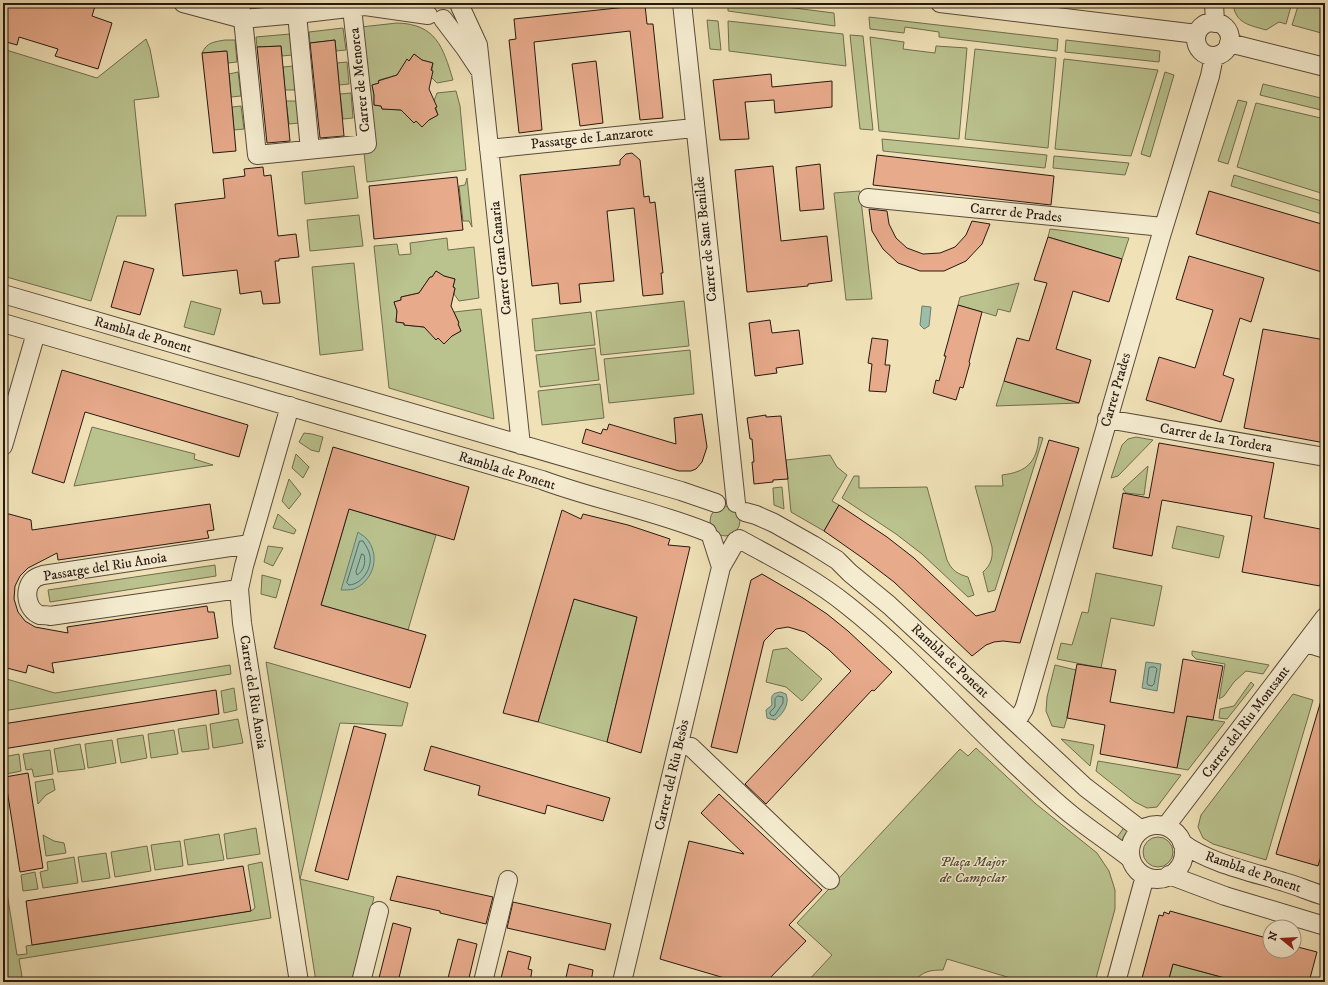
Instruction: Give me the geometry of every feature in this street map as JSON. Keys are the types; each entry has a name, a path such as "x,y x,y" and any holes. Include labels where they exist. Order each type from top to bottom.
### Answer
{"street":[{"name":"Carrer de Menorca","path":"183,3 241,11 297,14 365,6 431,12"},
{"name":"Carrer de Sant Benilde","path":"682,3 694,128 732,474 730,505"},
{"path":"940,3 1196,34"},
{"path":"1214,3 1215,23"},
{"path":"431,12 450,17 456,13 460,5"},
{"name":"Carrer Gran Canaria","path":"460,5 478,45 521,445"},
{"name":"Carrer de Menorca","path":"241,11 258,155 367,144 365,6"},
{"name":"Carrer Gran Canaria","path":"431,12 465,48 480,72"},
{"path":"297,14 310,150"},
{"path":"1209,23 1215,23 1222,25 1226,30 1229,36 1229,43 1227,48 1222,53 1214,56 1204,53 1199,49 1196,34 1203,26 1209,23"},
{"path":"1229,43 1325,67"},
{"name":"Carrer Prades","path":"1016,722 1026,703 1163,227 1210,76 1214,56"},
{"name":"Passatge de Lanzarote","path":"489,149 694,128"},
{"name":"Carrer de Prades","path":"868,198 1163,227"},
{"name":"Rambla de Ponent","path":"3,294 730,505 774,523 837,560 850,573 889,605 1085,787 1141,830"},
{"name":"Rambla de Ponent","path":"3,323 542,480 564,488 680,522 710,536"},
{"path":"3,446 36,333"},
{"path":"282,376 276,380 273,395 290,406 313,399 315,385"},
{"name":"Carrer del Riu Anoia","path":"290,406 250,544 239,589 242,623 299,982"},
{"name":"Carrer de la Tordera","path":"1107,419 1325,457"},
{"path":"710,536 720,543 728,544 738,540 743,536 747,529 748,520 730,505 710,508 706,516 705,524 721,567"},
{"name":"Rambla de Ponent","path":"738,540 809,578 847,605 938,688 978,729 1032,780 1073,816 1131,859"},
{"name":"Carrer del Riu Besòs","path":"622,982 721,567 738,540"},
{"name":"Passatge del Riu Anoia","path":"239,589 50,616 39,614 31,608 27,599 28,589 34,580 43,575 250,544"},
{"name":"Carrer del Riu Montsant","path":"1166,826 1325,617"},
{"path":"1306,643 1325,649"},
{"path":"679,744 690,747 830,880"},
{"path":"1153,825 1166,826 1179,836 1184,853 1182,862 1176,870 1169,875 1157,878 1145,876 1134,866 1131,859 1130,848 1134,838 1141,830 1153,825"},
{"name":"Rambla de Ponent","path":"1182,843 1192,851 1207,858 1292,884 1325,896"},
{"name":"Rambla de Ponent","path":"1169,875 1225,896 1325,926"},
{"path":"1116,982 1145,876"},
{"path":"483,982 508,880"},
{"path":"361,982 379,911"}],"green space":[{"path":"728,3 754,3 834,13 835,26 728,11"},
{"path":"1233,3 1292,3 1286,24 1279,22 1266,30 1249,25 1240,19 1234,10"},
{"path":"1299,3 1325,4 1325,34 1292,25"},
{"path":"869,17 1058,39 1057,51 939,37 939,32 905,27 904,33 870,29"},
{"path":"707,20 718,21 721,50 710,49"},
{"path":"728,21 843,34 846,66 729,51"},
{"path":"397,23 410,24 421,28 436,40 446,57 453,80 437,83 431,77 433,63 422,60 414,54 409,61 407,60 397,75 379,80 379,83 372,85 374,105 381,106 382,109 401,110 414,123 416,121 422,127 429,120 438,115 434,101 437,93 456,91 460,106 466,170 367,182 364,152 373,151 361,27"},
{"path":"343,28 346,50 336,51 335,40 310,43 309,32"},
{"path":"290,34 292,55 282,56 281,46 257,47 256,37"},
{"path":"850,35 863,36 873,130 860,129"},
{"path":"870,37 904,42 903,49 935,53 936,46 967,48 959,139 879,131"},
{"path":"146,39 150,49 159,97 134,100 146,216 117,216 91,301 3,276 3,49 97,78"},
{"path":"235,40 237,62 228,63 226,51 202,53 206,47 214,42"},
{"path":"1066,40 1160,51 1159,62 1065,52"},
{"path":"975,49 1056,58 1048,148 965,139"},
{"path":"1064,59 1158,70 1131,156 1055,149"},
{"path":"347,62 349,84 339,85 337,63"},
{"path":"293,66 295,90 285,90 283,67"},
{"path":"238,72 241,96 231,97 229,74"},
{"path":"1165,72 1174,75 1150,157 1141,154"},
{"path":"1263,84 1325,99 1325,111 1260,95"},
{"path":"351,93 353,118 343,119 340,94"},
{"path":"1238,100 1247,102 1228,164 1218,161"},
{"path":"286,101 296,101 299,123 289,124"},
{"path":"1256,103 1325,119 1325,175 1321,193 1237,167"},
{"path":"241,106 244,129 234,130 232,107"},
{"path":"882,139 1047,155 1045,168 883,151"},
{"path":"1054,156 1129,163 1125,175 1053,168"},
{"path":"354,166 358,198 305,204 302,172"},
{"path":"1234,175 1325,202 1325,215 1231,186"},
{"path":"467,178 472,227 469,221 463,221 459,186 465,185"},
{"path":"860,191 872,299 846,300 834,193"},
{"path":"359,215 363,246 310,251 307,220"},
{"path":"1050,229 1129,238 1122,259 1048,237"},
{"path":"447,238 448,250 474,247 479,298 459,301 454,294 455,288 453,287 455,279 444,276 436,271 419,293 401,297 401,300 394,302 397,311 396,322 404,323 404,325 424,327 436,339 438,338 444,344 452,336 461,331 454,312 481,309 494,419 389,388 374,246 397,244 399,255 411,254 410,243"},
{"path":"354,263 363,350 320,355 312,267"},
{"path":"1019,283 1010,312 998,309 996,316 958,305 960,297"},
{"path":"191,301 221,309 214,335 184,327"},
{"path":"684,301 689,346 601,355 596,311"},
{"path":"591,312 595,345 535,351 532,319"},
{"path":"595,348 599,380 540,387 536,355"},
{"path":"690,350 694,394 609,403 604,359"},
{"path":"1004,381 1079,403 996,406"},
{"path":"600,384 604,418 542,425 538,391"},
{"path":"92,427 195,454 194,459 213,465 74,486"},
{"path":"304,433 323,437 319,452 311,450 299,442"},
{"path":"1039,437 1043,438 995,590 988,592 983,572 991,561 992,547 975,486 1003,486 1002,475 1011,474 1024,468 1033,459 1038,446"},
{"path":"1136,437 1153,440 1118,476 1111,478 1122,445 1128,439"},
{"path":"296,454 309,467 303,478 292,468"},
{"path":"830,455 837,467 847,475 832,501 839,505 824,531 791,512 786,460"},
{"path":"1148,466 1144,495 1126,493 1123,489"},
{"path":"854,476 859,476 859,488 927,487 947,560 956,572 968,577 974,595 968,597 922,554 896,534 842,498"},
{"path":"289,479 301,494 289,509 282,501"},
{"path":"782,487 784,509 774,505 773,488"},
{"path":"725,506 735,511 740,521 735,531 725,536 715,531 710,521 715,511"},
{"path":"349,509 436,535 408,630 321,605"},
{"path":"278,514 296,530 294,534 273,528"},
{"path":"1177,526 1224,536 1219,558 1172,548"},
{"path":"268,546 283,548 273,566 264,562"},
{"path":"215,565 216,576 50,602 48,590"},
{"path":"1096,573 1162,586 1154,626 1111,618 1101,668 1057,659 1061,643 1072,645 1082,612 1088,613"},
{"path":"262,575 281,580 276,598 261,594"},
{"path":"574,599 637,617 607,742 538,722"},
{"path":"787,648 822,679 802,701 786,687 766,682 773,650"},
{"path":"1192,651 1269,665 1263,674 1246,671 1234,682 1224,696 1219,699 1225,664 1196,659 1192,655"},
{"path":"266,662 408,703 402,726 340,723 300,879 374,897 354,982 316,982"},
{"path":"230,665 231,674 3,711 3,678 55,693"},
{"path":"1055,665 1076,670 1064,728 1052,726 1046,711 1047,697"},
{"path":"1251,682 1254,685 1227,719 1219,718 1220,709 1234,706"},
{"path":"234,688 237,710 224,713 221,691"},
{"path":"1293,694 1313,700 1266,860 1213,844 1203,838 1198,827 1201,815"},
{"path":"1187,716 1225,722 1188,770 1177,768"},
{"path":"238,719 243,743 213,748 210,724"},
{"path":"206,725 209,749 182,752 178,729"},
{"path":"174,730 178,754 151,758 148,734"},
{"path":"143,735 147,758 121,763 117,739"},
{"path":"1061,739 1094,745 1090,766"},
{"path":"112,740 116,763 88,768 85,744"},
{"path":"80,744 85,769 58,772 54,749"},
{"name":"Plaça Major de Campclar","path":"976,748 1036,804 1097,853 1109,871 1115,890 1115,909 1095,982 1024,982 947,959 943,970 935,970 924,973 914,982 807,982 832,955 797,923 960,749 968,756"},
{"path":"50,750 53,774 34,777 32,769 26,770 23,754"},
{"path":"19,754 21,771 6,774 3,757"},
{"path":"1098,761 1181,775 1157,807 1147,808 1135,802 1096,771"},
{"path":"53,779 55,790 46,795 38,804 35,782"},
{"path":"1127,823 1132,830 1124,842 1121,842 1116,839"},
{"path":"256,828 260,854 227,859 224,834"},
{"path":"219,834 224,860 188,865 184,840"},
{"path":"43,835 54,841 64,843 66,853 46,856"},
{"path":"1158,837 1168,842 1173,852 1168,862 1158,867 1148,862 1143,852 1148,842"},
{"path":"180,841 183,866 155,870 151,845"},
{"path":"147,846 151,871 115,877 111,852"},
{"path":"106,853 110,878 82,882 78,857"},
{"path":"74,857 78,883 43,888 40,872 48,870 47,862"},
{"path":"262,862 271,918 19,959 23,982 3,982 3,868 17,955 27,954 26,946 251,911 255,908 248,865"},
{"path":"35,872 38,889 23,891 21,875"},
{"path":"1173,964 1240,982 1168,982"}],"water":[{"path":"922,306 931,307 929,326 924,329 920,325"},
{"path":"358,532 371,544 374,559 371,574 361,585 354,589 341,590"},
{"path":"1146,662 1161,664 1157,691 1142,688"},
{"path":"781,692 786,694 787,698 785,708 781,715 775,720 767,718 766,710 772,705 773,694"}],"building":[{"path":"3,3 96,3 92,16 112,23 98,69 55,56 58,49 19,37 17,45 3,41"},
{"path":"645,5 647,24 653,24 663,118 640,120 630,31 534,42 542,130 519,133 509,40 516,39 514,19"},
{"path":"335,40 344,136 320,138 310,43"},
{"path":"281,46 290,141 267,143 257,47"},
{"path":"227,51 236,151 213,153 202,53"},
{"path":"414,54 422,60 433,63 431,70 433,71 429,89 437,107 435,108 438,115 429,120 422,127 416,121 414,123 401,110 382,109 381,106 374,105 372,85 379,83 378,81 397,75 407,59 409,61"},
{"path":"596,61 603,123 580,126 572,64"},
{"path":"771,74 772,87 832,81 832,107 775,113 774,100 745,102 749,139 720,140 713,80"},
{"path":"632,153 640,160 644,197 649,196 650,203 655,202 663,273 661,273 663,294 643,296 634,208 607,211 614,281 579,284 581,302 560,304 558,283 532,286 520,175 620,165 620,160 626,154"},
{"path":"877,155 1054,176 1051,205 873,185"},
{"path":"820,164 824,209 800,211 796,167"},
{"path":"773,166 781,241 827,236 832,281 808,284 808,286 747,292 735,170"},
{"path":"263,167 264,176 271,175 278,236 296,234 299,257 279,259 279,261 275,261 280,303 263,304 261,291 240,294 237,270 183,276 175,204 225,198 223,179 245,176 244,169"},
{"path":"457,177 463,230 374,239 369,186"},
{"path":"1209,191 1325,225 1325,273 1196,234"},
{"path":"869,209 887,211 889,224 896,238 907,248 923,254 940,253 955,247 966,235 972,221 990,224 982,244 966,261 944,271 920,271 898,263 883,249 872,231"},
{"path":"1048,237 1122,259 1109,302 1073,291 1056,349 1091,360 1079,403 1004,381 1017,338 1029,341 1047,283 1034,280"},
{"path":"1189,256 1264,278 1251,322 1240,318 1223,375 1234,379 1221,422 1146,400 1159,357 1195,368 1213,310 1176,299"},
{"path":"124,261 154,269 140,315 111,307"},
{"path":"436,271 444,276 455,279 453,287 455,288 451,306 461,331 452,336 444,344 438,338 436,340 424,327 404,325 404,323 396,322 397,311 394,302 401,300 401,297 419,293"},
{"path":"958,305 982,312 963,388 960,387 956,400 933,393 936,380 939,381 946,356 944,356"},
{"path":"770,320 772,333 799,330 803,364 776,368 777,373 755,376 749,323"},
{"path":"1263,329 1325,340 1325,443 1244,428"},
{"path":"872,338 888,340 885,365 890,365 886,392 869,391 872,364 868,363"},
{"path":"62,370 248,425 239,457 85,412 64,483 32,473"},
{"path":"702,414 707,447 702,462 696,469 691,471 679,471 582,443 586,429 601,434 603,429 607,430 609,424 676,444 674,418"},
{"path":"766,415 766,417 781,416 788,479 754,484 752,439 750,439 747,418"},
{"path":"1049,440 1079,448 1020,643 1003,641 994,642 986,645 972,656 894,582 824,531 839,505 887,537 914,558 976,616 995,611"},
{"path":"1159,443 1274,463 1264,518 1325,530 1325,552 1320,586 1242,572 1252,516 1162,500 1152,556 1113,548 1123,493 1149,498"},
{"path":"333,447 469,487 454,540 349,509 321,605 426,635 410,688 274,648"},
{"path":"210,504 214,530 207,531 209,538 58,560 57,553 28,568 20,576 15,586 14,599 18,612 25,621 35,627 68,633 67,627 207,606 208,612 214,612 218,638 52,663 54,673 28,665 26,673 3,667 3,515 9,514 31,520 32,530"},
{"path":"562,510 581,519 583,514 628,525 670,539 668,545 690,547 641,753 607,742 637,617 574,599 538,722 503,713"},
{"path":"762,574 827,614 848,631 892,672 874,691 872,690 766,804 745,784 851,671 829,650 805,632 788,627 776,629 764,641 737,753 711,747 751,580"},
{"path":"1183,659 1223,666 1213,720 1187,716 1177,768 1100,754 1105,725 1067,718 1077,664 1116,670 1110,702 1174,713"},
{"path":"216,690 219,714 3,749 3,724"},
{"path":"1322,697 1325,697 1325,843 1318,866 1276,854"},
{"path":"354,726 386,734 348,880 315,871"},
{"path":"431,746 610,798 603,821 547,805 545,814 478,795 480,786 424,770"},
{"path":"28,773 43,868 20,872 5,777"},
{"path":"719,794 822,890 789,925 806,941 766,982 738,982 660,959 689,841 744,854 701,813"},
{"path":"243,866 251,911 32,945 26,901"},
{"path":"397,876 493,897 486,924 440,913 440,911 390,900"},
{"path":"513,902 611,924 605,950 507,928"},
{"path":"1170,911 1262,937 1262,959 1302,959 1302,948 1317,952 1309,982 1240,982 1173,964 1168,982 1141,982 1159,915 1163,916 1164,912 1169,914"},
{"path":"393,923 411,928 398,982 378,982"},
{"path":"458,939 477,944 468,982 447,982"},
{"path":"508,951 531,957 528,969 532,970 530,982 500,982"},
{"path":"569,964 593,970 591,982 565,982"}]}
